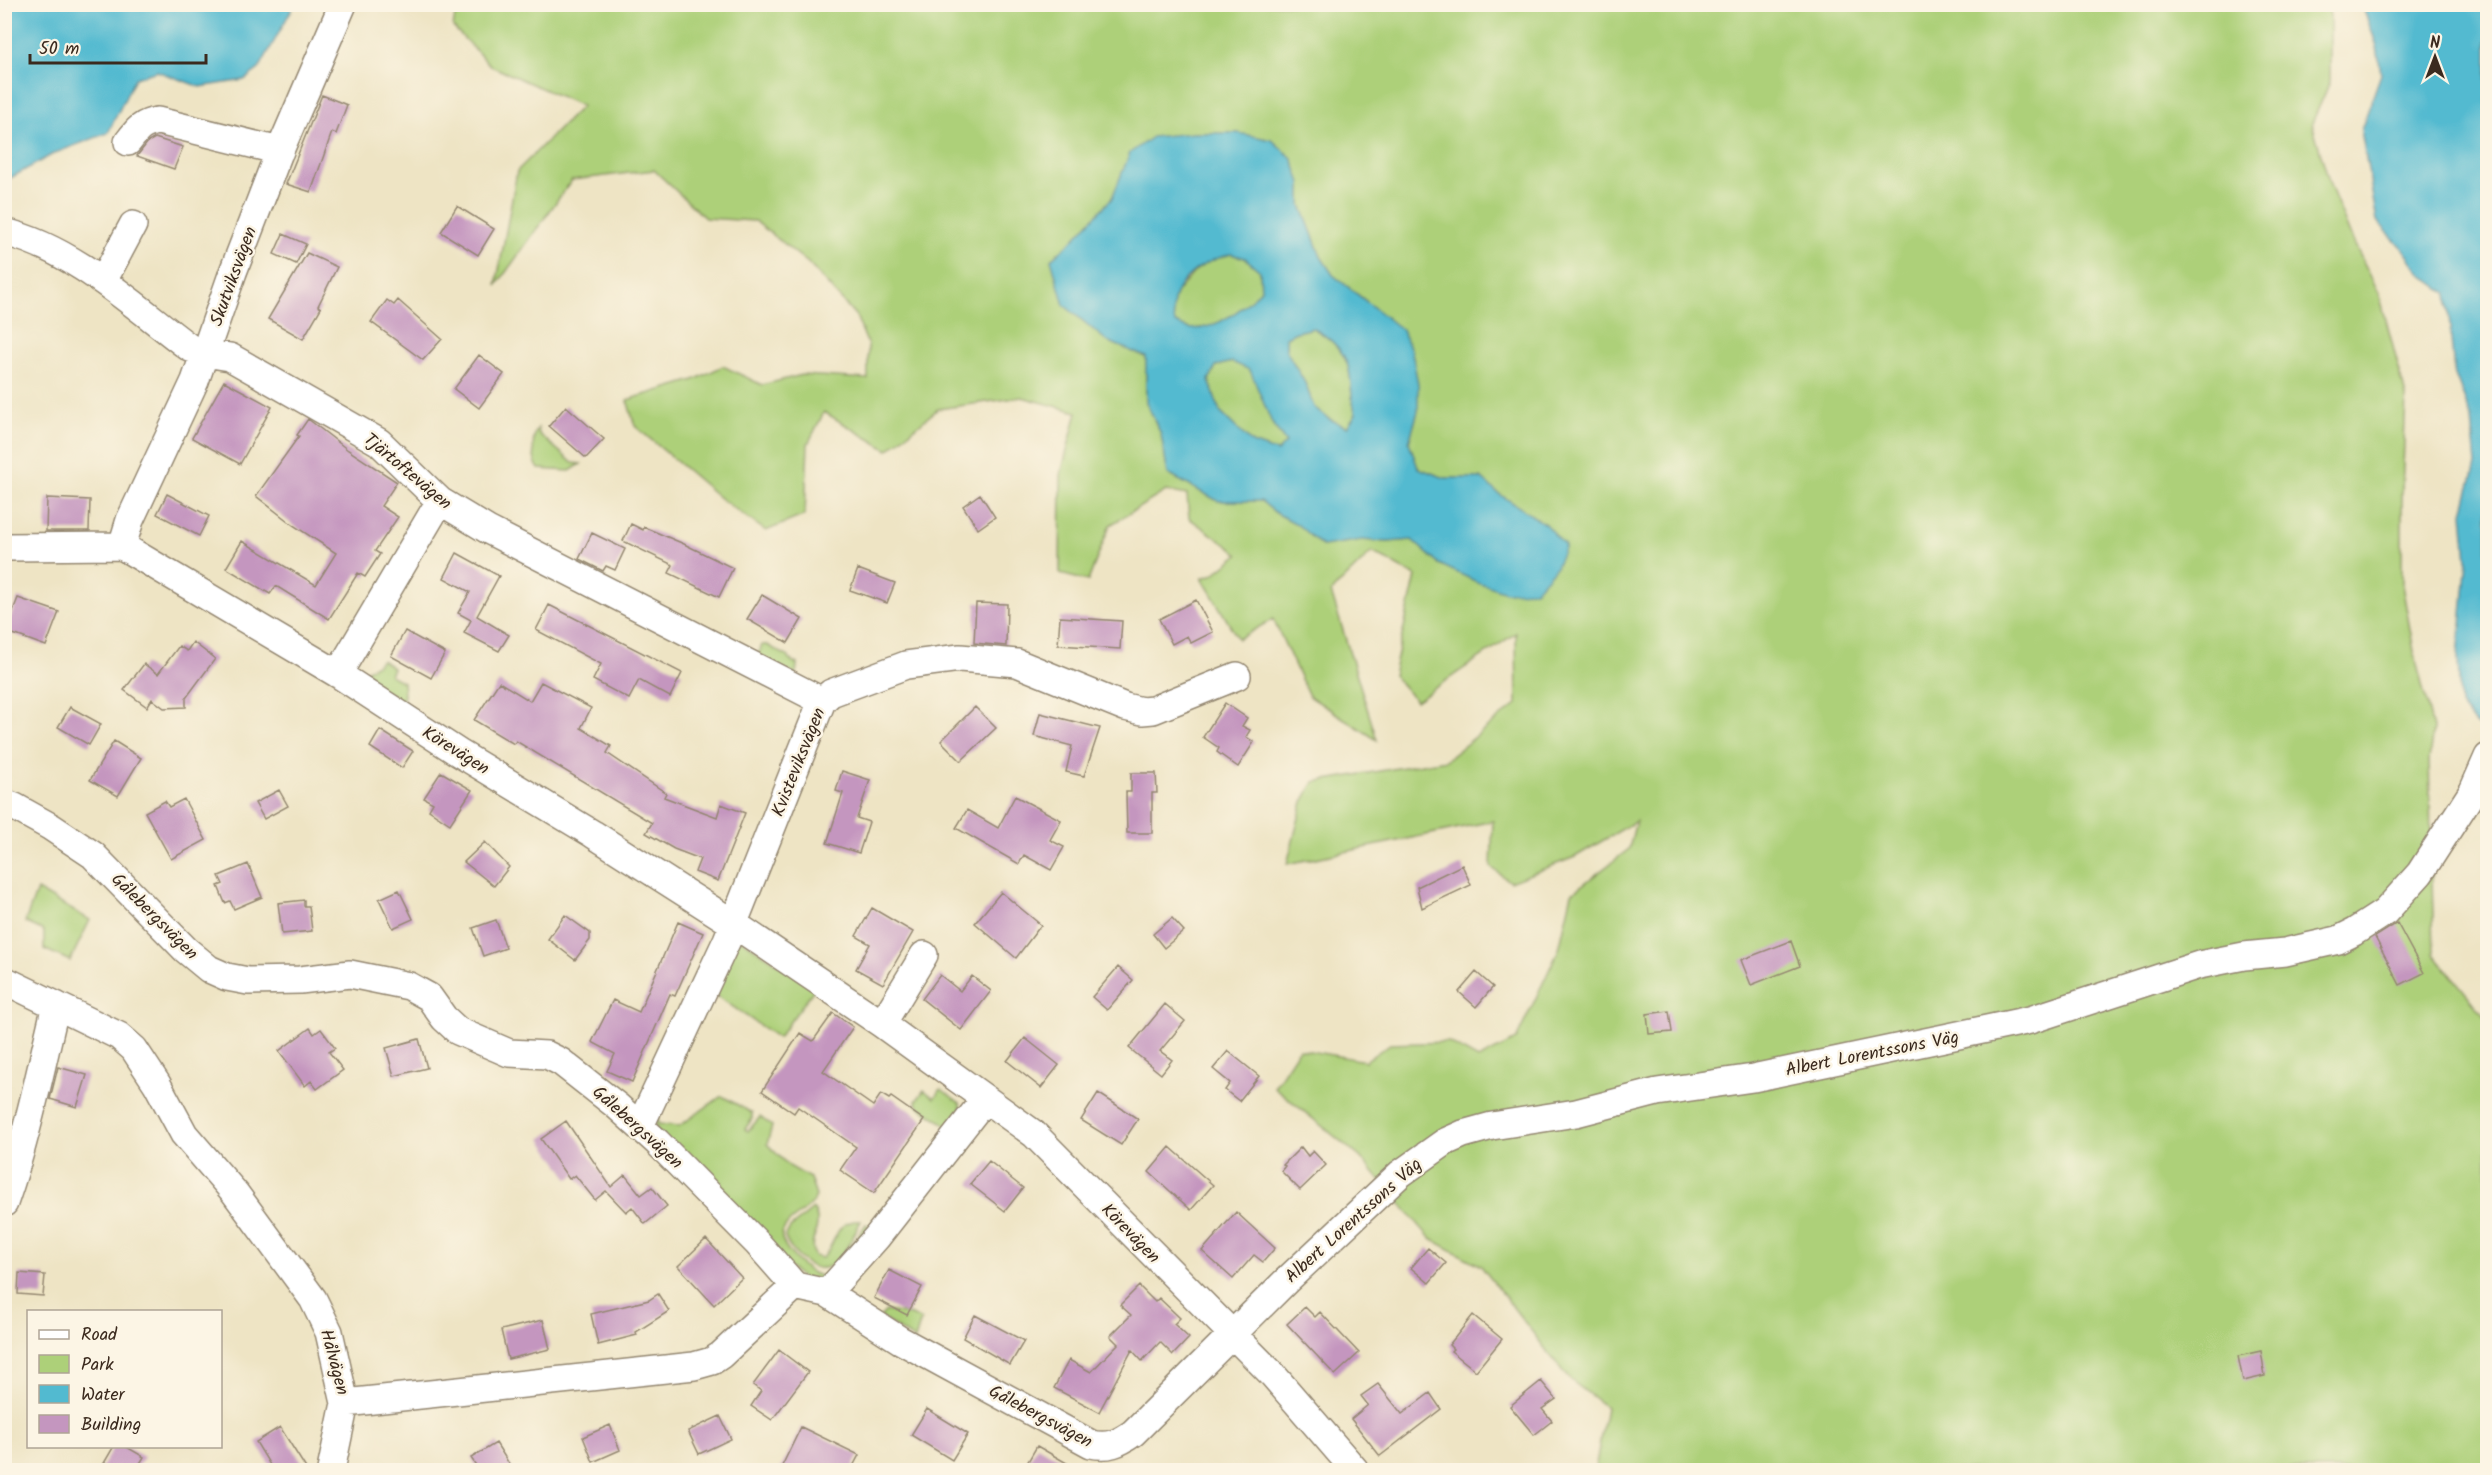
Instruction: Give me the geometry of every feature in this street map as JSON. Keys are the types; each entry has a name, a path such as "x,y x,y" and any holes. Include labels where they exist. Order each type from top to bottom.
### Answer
{"street":[{"name":"Skutviksvägen","path":"122,546 130,520 173,430 205,353 233,272 280,151 343,4"},
{"path":"128,142 147,122 158,121 280,151"},
{"path":"103,281 133,225"},
{"name":"Tjärtoftevägen","path":"4,232 26,238 103,281 190,348 231,357 379,442 440,501 489,530 603,591 822,701"},
{"path":"338,675 440,501"},
{"path":"5,548 122,546"},
{"name":"Körevägen","path":"122,546 338,675 734,924 882,1024 1034,1134 1234,1335 1312,1419 1355,1470"},
{"name":"Kvisteviksvägen","path":"640,1126 734,924 822,701 831,693 906,665 960,658 1017,663 1089,693 1142,711 1160,708 1237,676"},
{"name":"Albert Lorentssons Väg","path":"1234,1335 1286,1281 1400,1174 1429,1151 1463,1134 1492,1126 1576,1113 1657,1092 1753,1078 2019,1023 2199,965 2244,956 2286,952 2338,940 2385,912 2420,873 2472,791 2487,757"},
{"name":"Gålebergsvägen","path":"4,804 15,807 51,827 93,855 186,950 209,969 226,977 248,981 300,980 350,974 409,986 429,997 444,1018 458,1031 509,1053 546,1055 561,1062 640,1126 758,1244 795,1286 827,1293 900,1340 1091,1444 1100,1446 1121,1441 1133,1433 1234,1335"},
{"path":"882,1024 924,955"},
{"name":"Hålvägen","path":"4,980 119,1036 134,1049 157,1084 184,1134 242,1202 313,1299 328,1332 345,1403 694,1366 712,1361 721,1355 795,1286"},
{"path":"4,1203 18,1166 56,1005"},
{"path":"827,1293 877,1237 985,1099"},
{"path":"331,1470 345,1403"}],"green space":[{"path":"457,4 2327,5 2330,15 2330,82 2312,123 2330,185 2352,239 2379,293 2406,396 2402,491 2402,585 2415,657 2433,728 2429,760 2434,954 2487,1019 2487,1470 1595,1470 1606,1407 1568,1378 1481,1266 1431,1239 1360,1157 1274,1087 1299,1049 1365,1061 1390,1044 1448,1042 1478,1059 1516,1040 1559,949 1572,893 1629,849 1636,821 1575,857 1510,882 1491,867 1493,821 1287,864 1303,802 1314,782 1446,760 1517,704 1516,633 1416,701 1393,675 1416,576 1372,552 1331,592 1377,740 1309,696 1273,619 1238,639 1202,578 1214,574 1239,554 1189,518 1187,495 1166,491 1110,525 1088,581 1060,574 1061,474 1077,412 1022,397 938,409 888,450 824,412 808,444 805,515 766,531 721,499 635,426 627,400 694,380 723,366 762,385 802,375 868,379 868,345 856,316 808,263 755,221 705,218 654,170 572,180 496,286 517,171 582,106 491,66 453,27","holes":["1193,133 1238,133 1301,183 1301,205 1321,257 1333,275 1366,301 1418,411 1409,442 1418,468 1445,478 1481,478 1499,494 1545,524 1439,564 1412,540 1387,542 1362,540 1322,546 1297,524 1276,513 1261,501 1218,501 1168,474 1161,434 1146,402 1146,357 1107,341 1051,259 1071,242 1112,198"]},
{"path":"1231,254 1245,258 1260,271 1261,290 1239,310 1212,325 1193,329 1175,323 1172,308 1174,296 1195,271 1211,260"},
{"path":"1313,328 1338,348 1349,368 1352,400 1356,414 1347,427 1329,419 1314,407 1305,383 1286,350 1286,337"},
{"path":"1232,362 1250,369 1272,423 1286,443 1277,452 1252,443 1220,412 1209,380 1216,366"},
{"path":"538,428 539,434 573,463 581,464 570,471 539,469 533,449 534,437"},
{"path":"762,645 767,645 797,664 796,675 756,660"},
{"path":"382,660 393,668 390,675 403,682 404,696 400,704 357,678"},
{"path":"37,890 90,920 70,961 44,949 44,931 25,922"},
{"path":"739,938 815,988 778,1038 713,993"},
{"path":"701,1011 657,1107 658,1124 679,1126 722,1096 752,1113 752,1119 745,1129 748,1131 760,1117 772,1126 767,1144 789,1166 810,1178 816,1196 809,1206 785,1227 782,1233 789,1252 815,1274 822,1276 831,1274 843,1266 850,1248 866,1224 873,1229 838,1274 821,1281 805,1280 778,1258 656,1129 653,1119 655,1107"},
{"path":"941,1089 960,1103 961,1110 948,1126 918,1106 916,1101 924,1090 934,1098"},
{"path":"813,1209 817,1227 812,1250 814,1256 822,1258 845,1224 861,1221 840,1257 825,1268 816,1268 803,1261 796,1255 785,1237 790,1228"},
{"path":"886,1311 912,1315 921,1320 915,1340 880,1317"}],"water":[{"path":"5,4 294,5 259,69 244,80 200,87 157,71 135,78 108,133 55,153 5,181"},
{"path":"2362,5 2487,5 2487,733 2475,724 2460,705 2458,657 2467,560 2463,512 2476,465 2472,419 2454,372 2447,293 2422,275 2404,250 2377,221 2361,130 2381,74 2377,46"},
{"path":"1193,133 1238,133 1272,140 1292,158 1301,183 1301,205 1321,257 1333,275 1402,330 1412,352 1418,384 1418,411 1409,442 1418,468 1445,478 1481,478 1499,494 1545,524 1565,546 1556,567 1535,591 1506,592 1477,582 1439,564 1412,540 1387,542 1362,540 1322,546 1297,524 1276,513 1261,501 1218,501 1168,474 1161,434 1146,402 1146,357 1107,341 1064,305 1051,259 1071,242 1112,198 1130,153 1152,137","holes":["1231,254 1245,258 1260,271 1261,290 1239,310 1212,325 1193,329 1175,323 1173,309 1175,297 1187,278 1207,263","1313,328 1332,342 1346,361 1356,414 1347,427 1329,419 1314,407 1305,383 1286,350 1286,337","1232,362 1250,370 1272,423 1286,443 1277,452 1252,443 1220,412 1209,380 1216,366"]}],"building":[{"path":"322,95 347,105 336,134 332,132 311,192 286,184"},
{"path":"155,138 183,147 174,169 137,156 148,142"},
{"path":"457,206 494,229 478,255 441,232"},
{"path":"283,234 306,244 296,264 274,254"},
{"path":"307,253 337,267 318,306 321,308 303,339 268,319"},
{"path":"387,300 394,305 398,300 442,339 423,360 371,322"},
{"path":"479,355 504,374 479,408 454,389"},
{"path":"224,381 272,407 240,464 192,438"},
{"path":"566,406 604,439 586,458 549,426"},
{"path":"308,419 348,450 397,482 381,506 398,517 375,551 380,554 365,577 358,573 329,619 276,586 270,594 226,568 242,541 316,585 336,553 293,525 256,496 299,436 297,435"},
{"path":"167,494 209,516 199,536 157,514"},
{"path":"980,494 995,517 978,529 963,506"},
{"path":"47,498 90,500 89,531 46,531"},
{"path":"631,524 684,544 733,568 719,597 669,573 673,565 623,541"},
{"path":"592,533 625,549 615,570 606,566 603,571 579,559"},
{"path":"457,553 499,576 477,616 509,635 499,651 464,633 471,620 458,613 470,592 444,578"},
{"path":"858,569 895,583 887,603 850,590"},
{"path":"762,595 802,619 788,643 747,619"},
{"path":"18,598 59,612 46,646 5,631"},
{"path":"1196,600 1213,632 1191,643 1187,636 1172,644 1159,619"},
{"path":"976,603 1007,604 1006,646 974,643"},
{"path":"549,605 682,673 670,697 639,680 629,699 593,680 601,664 536,630"},
{"path":"1060,617 1122,621 1120,649 1058,645"},
{"path":"405,631 445,653 431,678 391,656"},
{"path":"193,642 215,659 186,698 186,707 164,708 152,699 147,707 124,690 144,664 158,674 179,646 187,651"},
{"path":"499,682 530,701 541,682 591,708 581,728 611,746 607,753 666,793 664,797 717,817 721,804 745,813 718,881 695,872 700,859 674,849 646,833 652,823 516,741 514,744 474,720"},
{"path":"1225,703 1247,718 1242,726 1250,730 1246,737 1254,742 1238,767 1217,752 1219,748 1203,737"},
{"path":"70,707 101,724 89,745 58,727"},
{"path":"975,707 996,728 961,761 941,741"},
{"path":"1040,713 1100,728 1084,776 1066,772 1072,746 1034,736"},
{"path":"380,730 413,751 402,768 370,747"},
{"path":"114,741 141,758 118,796 90,780"},
{"path":"842,771 870,780 857,818 869,822 859,853 827,843 843,793 836,791"},
{"path":"441,772 472,790 450,824 429,810 433,803 424,798"},
{"path":"1131,773 1156,773 1157,793 1152,793 1152,833 1127,833 1126,792 1131,792"},
{"path":"279,790 288,806 264,819 255,803"},
{"path":"1015,796 1061,820 1050,840 1064,847 1051,870 1024,855 1019,864 956,828 967,810 998,828"},
{"path":"184,799 206,840 171,859 145,812 165,801 169,807"},
{"path":"485,842 509,867 494,886 464,862"},
{"path":"248,864 262,897 234,909 230,901 225,903 218,886 223,884 219,876"},
{"path":"1462,865 1471,885 1422,908 1417,887"},
{"path":"399,890 413,919 393,928 379,899"},
{"path":"1001,892 1041,925 1016,958 975,923"},
{"path":"304,900 304,906 309,906 312,931 282,934 278,903"},
{"path":"872,908 913,932 883,984 856,969 870,944 856,936"},
{"path":"565,915 590,933 590,940 575,960 548,939"},
{"path":"1172,918 1184,931 1164,948 1153,934"},
{"path":"496,920 506,948 483,956 473,928"},
{"path":"678,922 703,933 675,996 670,994 632,1082 607,1071 615,1054 592,1042 613,1000 639,1012"},
{"path":"2397,923 2424,973 2400,985 2375,937"},
{"path":"1791,941 1800,966 1751,985 1741,960"},
{"path":"1118,967 1133,980 1107,1010 1092,997"},
{"path":"1476,972 1493,987 1476,1007 1459,992"},
{"path":"940,975 960,991 972,976 991,991 961,1030 922,999"},
{"path":"1165,1004 1185,1021 1160,1051 1172,1060 1161,1074 1129,1048"},
{"path":"1669,1011 1672,1032 1649,1034 1647,1014"},
{"path":"833,1013 853,1027 823,1071 873,1106 881,1094 889,1099 891,1097 924,1120 874,1193 840,1170 856,1147 798,1107 794,1113 762,1091 800,1033 813,1041"},
{"path":"310,1028 314,1034 321,1029 335,1048 329,1052 343,1070 317,1089 311,1081 305,1086 279,1051"},
{"path":"1025,1038 1059,1065 1041,1088 1007,1061"},
{"path":"419,1039 427,1068 394,1076 386,1048"},
{"path":"1228,1051 1259,1076 1239,1101 1225,1090 1230,1083 1213,1069"},
{"path":"58,1067 87,1075 77,1107 50,1099"},
{"path":"1098,1093 1138,1119 1121,1145 1081,1120"},
{"path":"566,1121 611,1187 625,1175 641,1195 652,1187 667,1206 645,1224 632,1207 626,1212 606,1191 595,1200 575,1175 569,1179 541,1139"},
{"path":"1170,1147 1213,1185 1191,1210 1149,1172"},
{"path":"1301,1147 1308,1156 1313,1151 1326,1165 1300,1190 1281,1171 1285,1166 1283,1165"},
{"path":"989,1161 1023,1188 1005,1211 970,1184"},
{"path":"1236,1212 1275,1248 1263,1262 1254,1255 1233,1279 1202,1251"},
{"path":"706,1239 742,1278 714,1305 678,1266"},
{"path":"1428,1248 1446,1263 1429,1283 1411,1268"},
{"path":"889,1270 922,1287 907,1315 874,1298"},
{"path":"19,1273 45,1275 43,1296 18,1294"},
{"path":"1139,1286 1155,1302 1159,1298 1180,1318 1174,1324 1189,1338 1173,1355 1160,1342 1142,1361 1132,1350 1099,1412 1054,1388 1069,1360 1091,1372 1118,1344 1110,1336 1131,1315 1120,1305"},
{"path":"658,1294 669,1311 636,1332 637,1335 598,1345 591,1314 649,1300"},
{"path":"1305,1307 1315,1317 1320,1312 1359,1353 1335,1375 1287,1324"},
{"path":"975,1315 1024,1341 1010,1365 963,1338"},
{"path":"1473,1315 1502,1339 1476,1371 1451,1351 1453,1349 1449,1345"},
{"path":"543,1320 550,1349 508,1359 501,1330"},
{"path":"779,1350 808,1372 772,1420 751,1406 761,1391 753,1385"},
{"path":"2261,1351 2265,1376 2243,1381 2238,1356"},
{"path":"1541,1381 1556,1399 1542,1409 1552,1421 1534,1435 1510,1406"},
{"path":"1378,1384 1402,1414 1430,1393 1441,1409 1380,1456 1351,1419 1368,1405 1361,1396"},
{"path":"927,1409 968,1434 952,1460 911,1435"},
{"path":"720,1416 731,1439 699,1454 688,1431"},
{"path":"610,1425 620,1450 593,1462 583,1437"},
{"path":"280,1427 307,1470 273,1470 256,1442"},
{"path":"801,1427 859,1455 851,1470 780,1470"},
{"path":"496,1443 513,1470 479,1470 471,1458"},
{"path":"1037,1446 1079,1470 1023,1470"},
{"path":"113,1448 128,1448 144,1457 136,1470 100,1470"}]}
